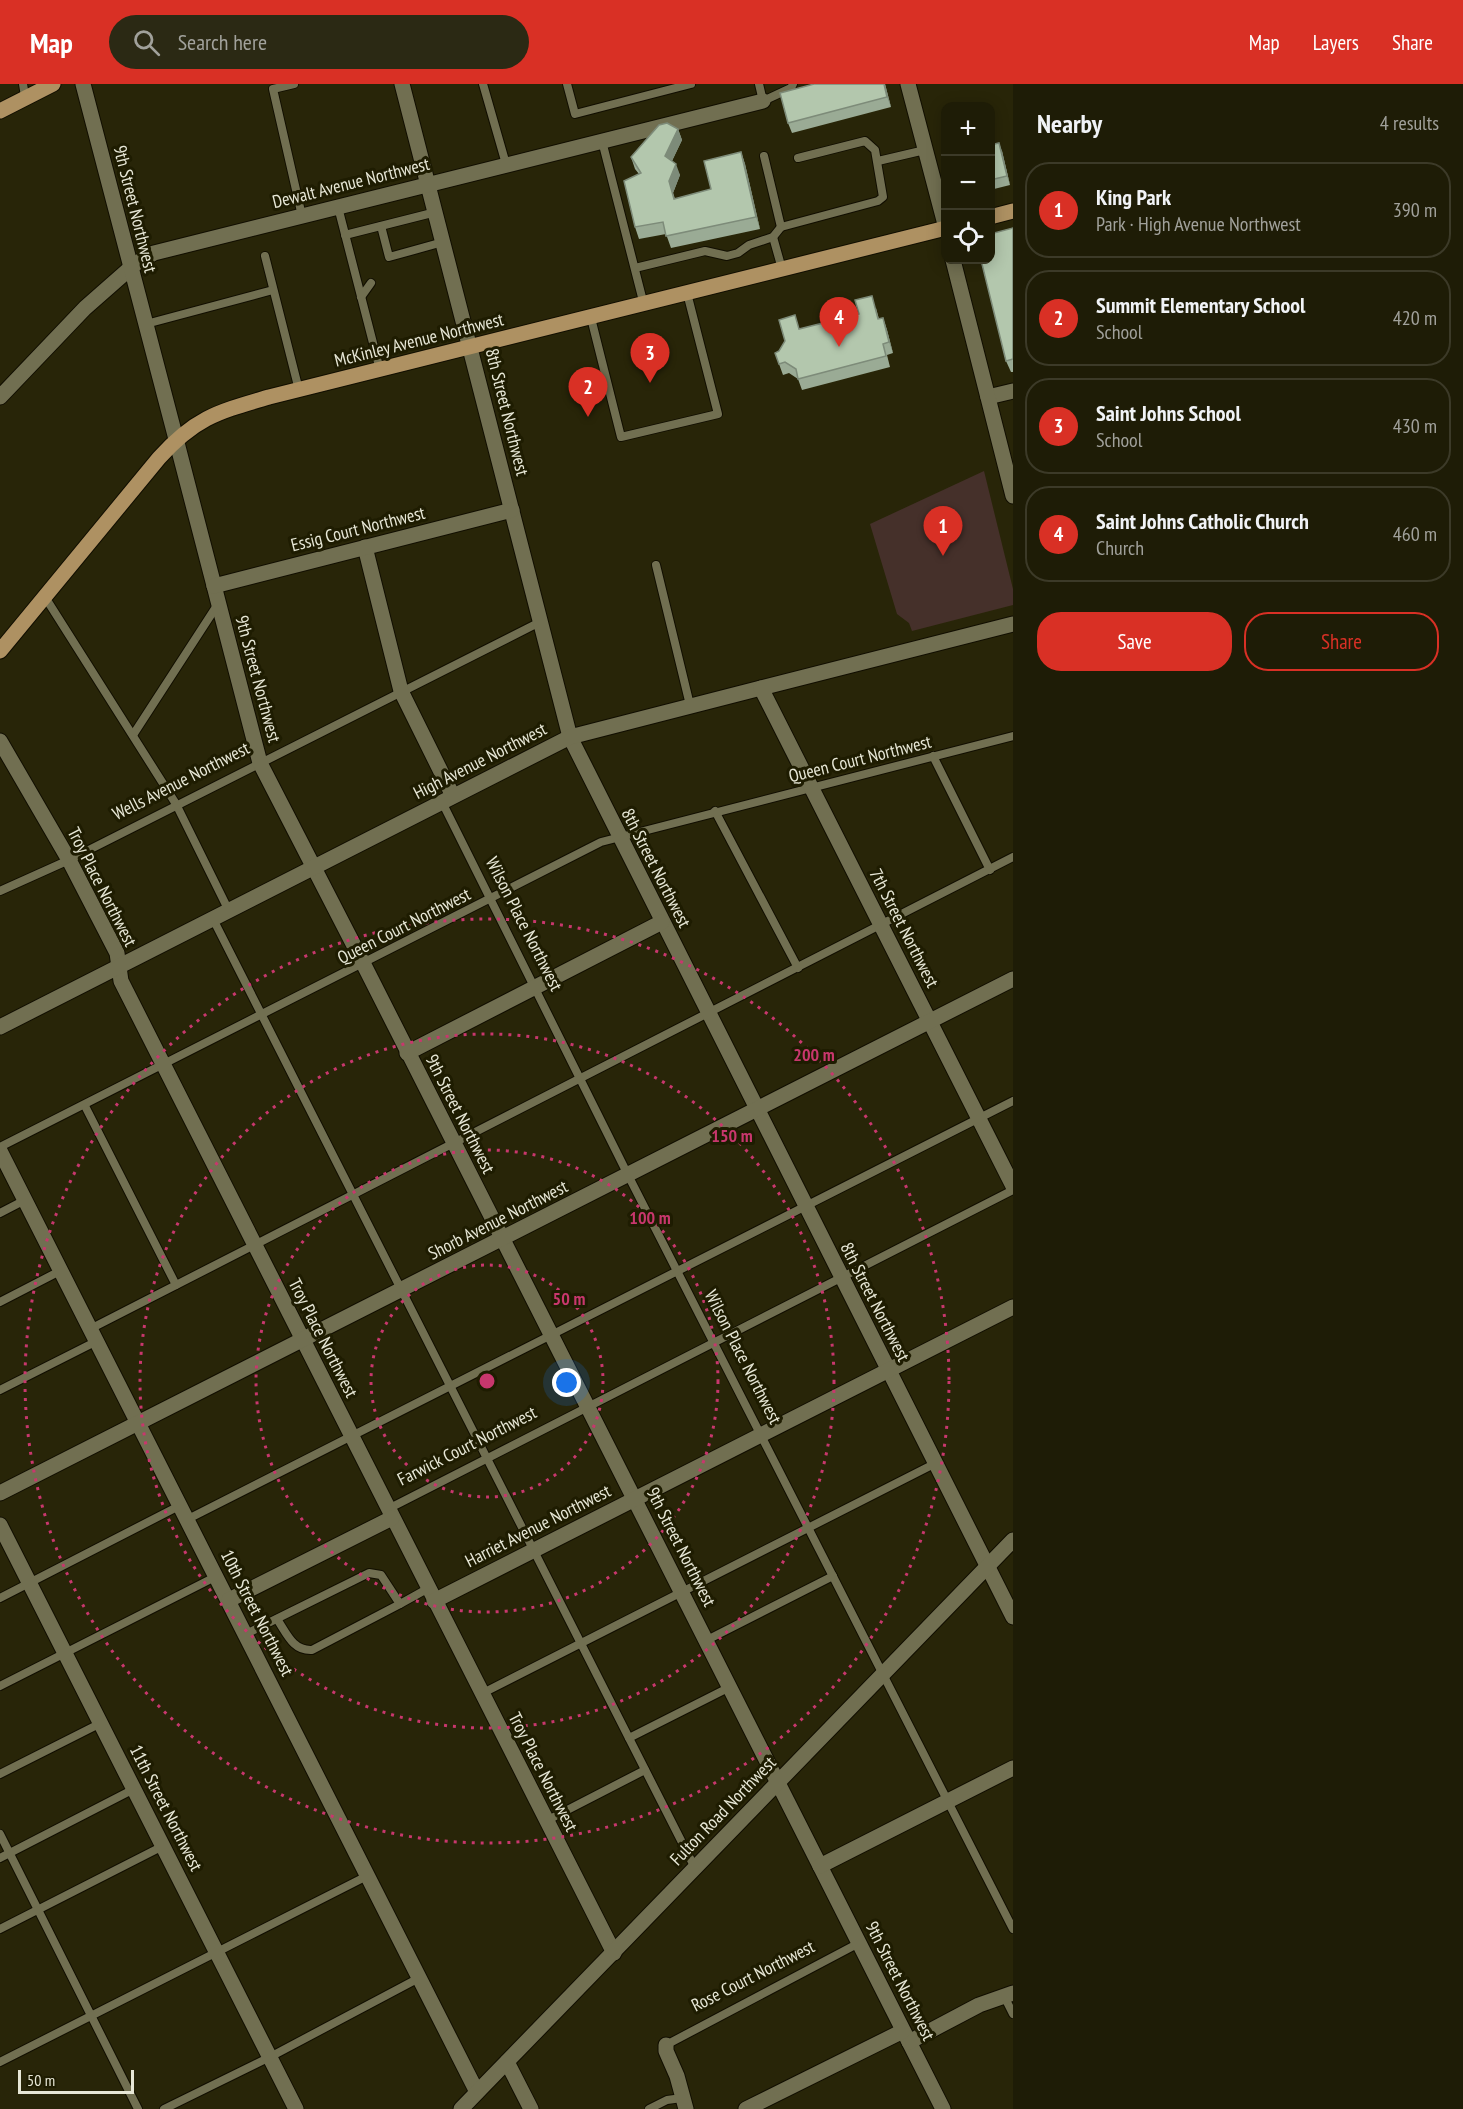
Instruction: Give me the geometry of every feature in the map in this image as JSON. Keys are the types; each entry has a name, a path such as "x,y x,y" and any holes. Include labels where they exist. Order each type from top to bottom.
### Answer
{"main road":[{"path":"0,111 24,90 53,84"},
{"path":"995,216 1013,212"},
{"name":"McKinley Avenue Northwest","path":"0,651 176,439 195,423 214,414 299,390 941,229"}],"street":[{"name":"9th Street Northwest","path":"83,84 129,269 146,324 260,763 943,2109"},
{"name":"8th Street Northwest","path":"402,84 570,737 756,1111 1013,1617"},
{"path":"908,84 941,212"},
{"name":"Dewalt Avenue Northwest","path":"0,397 85,308 129,269 154,253 763,101"},
{"path":"954,264 1012,488"},
{"path":"988,397 1013,391"},
{"name":"Essig Court Northwest","path":"214,586 512,510"},
{"name":"Wilson Place Northwest","path":"365,547 401,691 447,800"},
{"name":"High Avenue Northwest","path":"0,1027 212,917 570,737 1013,624"},
{"name":"7th Street Northwest","path":"761,688 1013,1188"},
{"name":"Troy Place Northwest","path":"0,741 69,860 117,953 121,981 614,1953"},
{"path":"407,1053 662,922"},
{"name":"Shorb Avenue Northwest","path":"0,1493 403,1291 1013,980"},
{"name":"10th Street Northwest","path":"0,1149 477,2092"},
{"name":"Harriet Avenue Northwest","path":"431,1595 534,1550 1013,1307"},
{"name":"Farwick Court Northwest","path":"229,1600 390,1514"},
{"name":"11th Street Northwest","path":"0,1525 296,2109"},
{"name":"Fulton Road Northwest","path":"461,2109 1013,1540"},
{"path":"820,1866 1013,1768"},
{"path":"746,2109 906,2036 1009,1994"},
{"path":"666,2044 684,2103"},
{"path":"507,2062 531,2109"}],"lane":[{"path":"294,84 273,89 302,216"},
{"path":"483,84 506,164"},
{"path":"567,84 575,114 691,84"},
{"path":"759,84 763,101 791,88 793,84"},
{"path":"602,141 644,305"},
{"path":"634,268 705,251 727,256 738,253 749,245 773,237 781,226 878,201 884,192 875,150 865,141 798,158"},
{"path":"878,162 925,150"},
{"path":"764,156 781,226"},
{"path":"338,207 380,370"},
{"path":"345,236 436,212"},
{"path":"381,226 389,257"},
{"path":"773,237 782,269"},
{"path":"383,266 389,257 443,242"},
{"path":"265,256 299,390"},
{"path":"361,297 371,283"},
{"path":"146,324 273,290"},
{"path":"591,318 621,437 718,414 687,293"},
{"path":"656,565 690,705"},
{"path":"45,597 176,804 228,909"},
{"path":"133,735 218,603"},
{"name":"Wells Avenue Northwest","path":"0,891 69,860 540,622"},
{"name":"Queen Court Northwest","path":"0,1149 262,1014 618,836 1013,735"},
{"path":"933,756 990,870"},
{"name":"Wilson Place Northwest","path":"447,800 490,899 534,988 1013,1929"},
{"path":"715,811 798,968"},
{"path":"0,1390 176,1285 882,927 1013,857"},
{"path":"212,917 696,1869"},
{"path":"0,1598 351,1436 1013,1101"},
{"path":"85,1106 176,1285"},
{"name":"Farwick Court Northwest","path":"390,1514 488,1457 1013,1188"},
{"path":"0,1213 25,1200"},
{"path":"0,1302 62,1270"},
{"path":"481,1694 936,1463"},
{"path":"246,1634 369,1573 381,1575 400,1604"},
{"path":"0,1686 217,1576"},
{"path":"707,1640 833,1576"},
{"path":"278,1619 294,1646 304,1651 312,1650 400,1604 431,1595"},
{"path":"629,1738 730,1687"},
{"path":"0,1774 101,1723"},
{"path":"546,1821 645,1770"},
{"path":"0,1857 134,1789"},
{"path":"0,1834 138,2109"},
{"path":"0,1929 163,1846"},
{"path":"0,2062 367,1876"},
{"name":"Rose Court Northwest","path":"666,2044 859,1943"},
{"path":"164,2109 270,2057 419,1978"},
{"path":"1009,1994 1013,2014"},
{"path":"649,2109 667,2100 684,2103"}],"shaded area":[{"path":"984,471 1013,589 1013,605 912,631 909,623 897,614 870,524"}],"building":[{"path":"814,84 884,84 887,97 788,123 780,93"},
{"path":"667,123 678,129 665,156 676,164 669,181 674,199 711,189 704,161 741,152 756,217 666,236 663,222 635,227 624,181 641,173 631,157 659,125"},
{"path":"999,143 1007,176 995,179 995,156 995,144"},
{"path":"1013,228 1013,359 1006,361 982,264 995,264 995,233"},
{"path":"872,296 878,319 883,318 889,342 883,344 886,356 798,379 796,369 785,362 779,364 775,353 785,341 779,320 795,315 799,329 859,314 855,300"}],"place":[{"name":"Saint Johns Catholic Church","path":"839,347"},
{"name":"Saint Johns School","path":"650,383"},
{"name":"Summit Elementary School","path":"588,417"},
{"name":"King Park","path":"943,556"}]}
